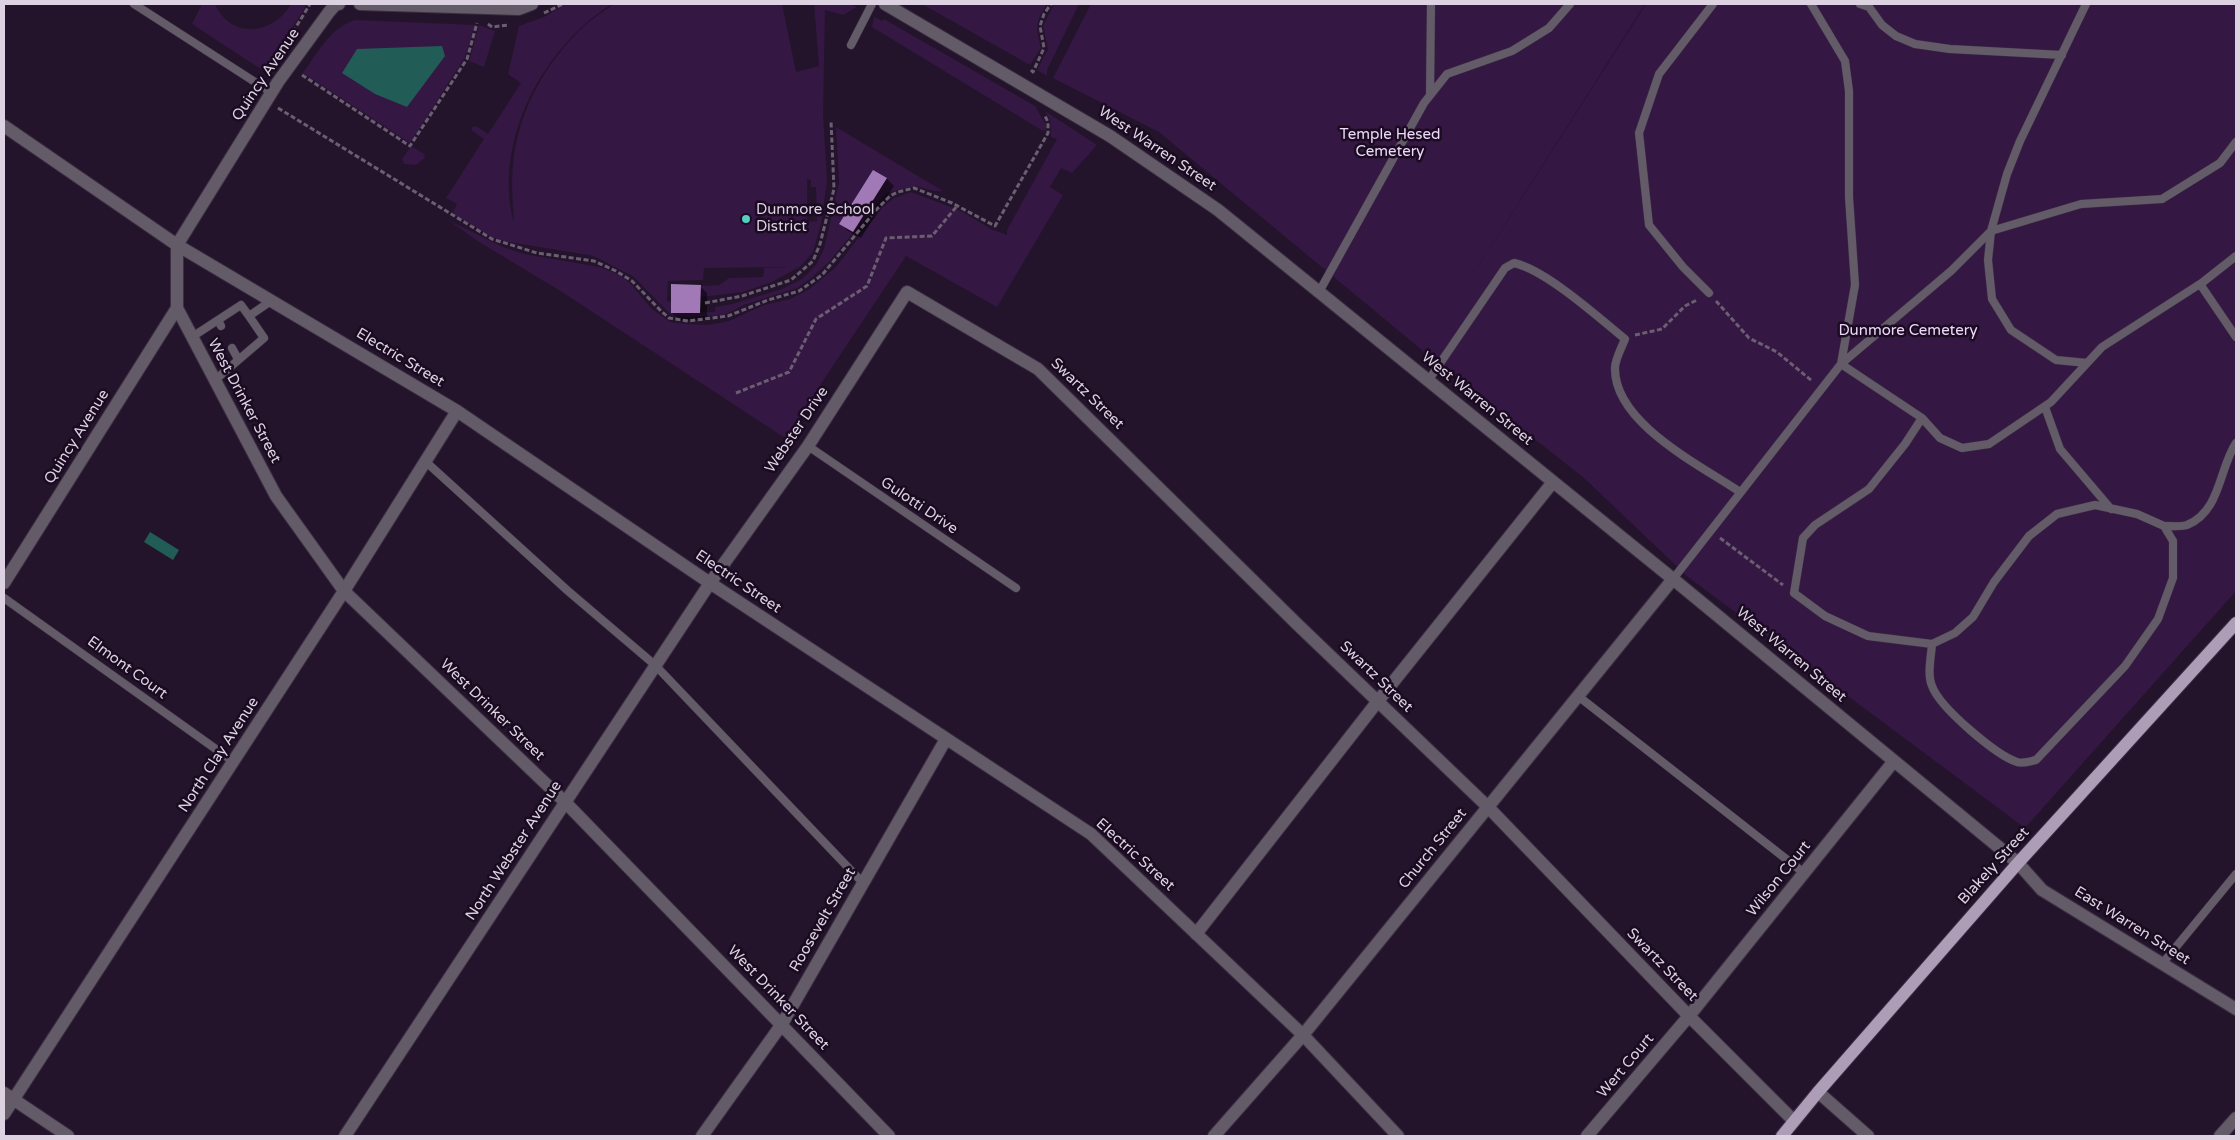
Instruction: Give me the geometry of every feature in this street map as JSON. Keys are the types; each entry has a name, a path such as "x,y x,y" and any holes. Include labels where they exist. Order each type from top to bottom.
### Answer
{"main road":[{"name":"Blakely Street","path":"1782,1136 1818,1092 2018,863 2236,623"}],"street":[{"name":"Quincy Avenue","path":"177,245 278,82 337,4"},
{"path":"360,4 519,10 532,4"},
{"name":"West Warren Street","path":"885,4 1110,136 1218,210 1673,579 2018,863"},
{"name":"Electric Street","path":"4,126 177,245 457,410 710,583 1091,834 1303,1035 1398,1136"},
{"name":"West Drinker Street","path":"177,245 177,308 276,496 344,591 566,803 889,1136"},
{"name":"Webster Drive","path":"710,583 808,446 907,292"},
{"name":"Swartz Street","path":"907,292 1038,369 1488,807 1689,1016 1794,1121"},
{"name":"Quincy Avenue","path":"4,583 177,308"},
{"name":"North Clay Avenue","path":"4,1114 8,1096 234,762 457,410"},
{"path":"1196,934 1378,701 1553,482"},
{"name":"Church Street","path":"1214,1136 1303,1035 1673,579"},
{"name":"North Webster Avenue","path":"345,1136 710,583"},
{"name":"Roosevelt Street","path":"702,1136 782,1024 946,739"},
{"name":"Wilson Court","path":"1689,1016 1894,761"},
{"name":"East Warren Street","path":"2018,863 2042,890 2236,1009"},
{"name":"Wert Court","path":"1587,1136 1689,1016"},
{"path":"1818,1092 1868,1136"},
{"path":"8,1096 68,1136"},
{"path":"2220,1136 2236,1118"}],"lane":[{"path":"134,4 272,93"},
{"path":"851,45 872,4"},
{"path":"1430,95 1431,4"},
{"path":"1319,292 1424,103 1447,74 1512,51 1549,28 1570,4"},
{"path":"1710,293 1683,267 1649,225 1639,133 1659,74 1713,4"},
{"path":"1811,4 1844,62 1849,91 1849,197 1855,285 1841,364"},
{"path":"1860,4 1869,7 1882,25 1896,36 1915,44 1950,49 2062,55"},
{"path":"2086,4 2020,141 2007,174 1991,231 1988,260 1992,299 2011,330 2056,360 2088,363"},
{"path":"1673,579 1841,364 1952,271 1991,231 2080,204 2162,199 2220,163 2236,142"},
{"path":"1841,364 1922,418 1940,438 1962,448 1989,444 2045,406 2102,347 2200,284 2236,256"},
{"path":"1428,380 1505,268 1514,263 1524,265 1563,290 1625,339 1615,366 1618,388 1625,402 1652,433 1740,492"},
{"path":"2200,284 2236,337"},
{"path":"249,316 271,301"},
{"path":"192,337 220,323 241,305 264,338 215,380"},
{"path":"232,348 238,359"},
{"path":"2045,406 2060,449 2112,509"},
{"path":"1922,418 1905,444 1870,489 1815,525 1803,538 1794,593 1825,616 1868,636 1932,644 1955,633 1973,617 1994,582 2030,536 2057,514 2095,505 2137,514 2164,526 2186,525 2202,516 2214,496 2236,443"},
{"name":"Gulotti Drive","path":"808,446 1016,588"},
{"path":"425,461 568,591 656,665 863,883"},
{"path":"1932,644 1930,674 1932,687 1946,707 1993,749 2019,763 2036,760 2124,666 2158,619 2173,578 2173,542 2164,526"},
{"name":"Elmont Court","path":"4,598 234,762"},
{"path":"1578,696 1804,873"},
{"path":"2162,964 2236,874"}],"path":[{"path":"542,14 563,4"},
{"path":"1033,72 1044,48 1040,26 1044,14 1051,4"},
{"path":"468,21 487,23 492,27 514,24"},
{"path":"304,66 299,73 410,146 467,59 477,21"},
{"path":"277,107 492,239 537,253 594,261 632,280 670,318 688,321 728,316 768,300 799,291 822,275 876,209 890,196 898,192 914,188 957,205 995,226 1046,136"},
{"path":"705,302 742,296 791,280 813,261 820,244 834,189 831,122"},
{"path":"736,393 789,372 816,319 867,286 886,238 932,236 957,205"},
{"path":"1625,339 1662,329 1684,306 1710,293 1749,338 1776,352 1814,383 1816,395"},
{"path":"1710,531 1794,593"}],"green space":[{"path":"202,4 215,4 222,16 231,24 241,28 252,29 274,22 291,4 307,4 271,63 263,69 192,24"},
{"path":"566,4 612,4 587,22 565,44 545,70 529,98 517,129 510,160 509,192 514,223 513,165 515,147 525,112 541,79 563,49 583,27 611,6 615,4 782,4 796,72 819,66 814,4 851,4 857,7 843,15 825,10 823,114 827,181 821,224 813,252 801,266 772,282 743,292 701,297 701,286 719,285 729,278 763,277 764,268 789,267 704,268 703,280 668,281 667,301 671,302 671,313 715,312 715,307 732,304 782,289 802,279 816,265 824,249 839,182 836,127 943,191 934,191 915,186 886,193 829,262 810,279 797,288 744,305 724,315 677,316 669,313 634,277 594,256 503,241 492,237 457,216 453,212 457,204 446,198 484,139 472,131 472,127 476,126 488,134 521,83 508,74 519,26 544,17","holes":["807,179 811,180 811,187 816,187 817,221 807,222"]},
{"path":"922,4 1047,4 1040,15 1038,25 1041,48 1030,65"},
{"path":"1054,4 1079,4 1047,70 1047,76 1037,70 1048,49 1043,26"},
{"name":"Dunmore Cemetery","path":"1091,4 1645,4 1456,301 1646,4 2236,4 2236,591 2025,828 1688,577 1584,478 1423,351 1159,132 1053,78"},
{"path":"874,17 882,21 884,19 1035,106 1046,125 1046,130 1043,131 872,27"},
{"path":"355,20 475,25 465,57 410,143 303,73 325,42 338,29"},
{"path":"479,25 495,31 484,67 469,61"},
{"path":"1045,111 1097,145 1072,173 1061,168 1050,187 1063,195 997,307 906,256 785,438 562,292 479,242 448,220 503,247 524,254 600,267 620,275 630,283 651,308 670,322 708,325 729,321 764,305 790,299 808,290 835,268 883,207 894,198 911,192 961,211 991,229 1007,235 1007,230 1057,139 1051,137 1050,120"},
{"path":"413,147 424,154 425,158 416,165 404,164 402,159 410,148"}],"shaded area":[{"path":"442,46 445,56 407,107 375,94 342,73 357,49"},
{"path":"150,532 179,550 173,560 144,542"}],"building":[{"path":"873,170 887,178 853,232 839,224"},
{"path":"671,284 701,285 700,313 671,313"}],"place":[{"name":"Dunmore School District","path":"746,219"}],"park label":[{"name":"Temple Hesed Cemetery","path":"1390,144"}]}
